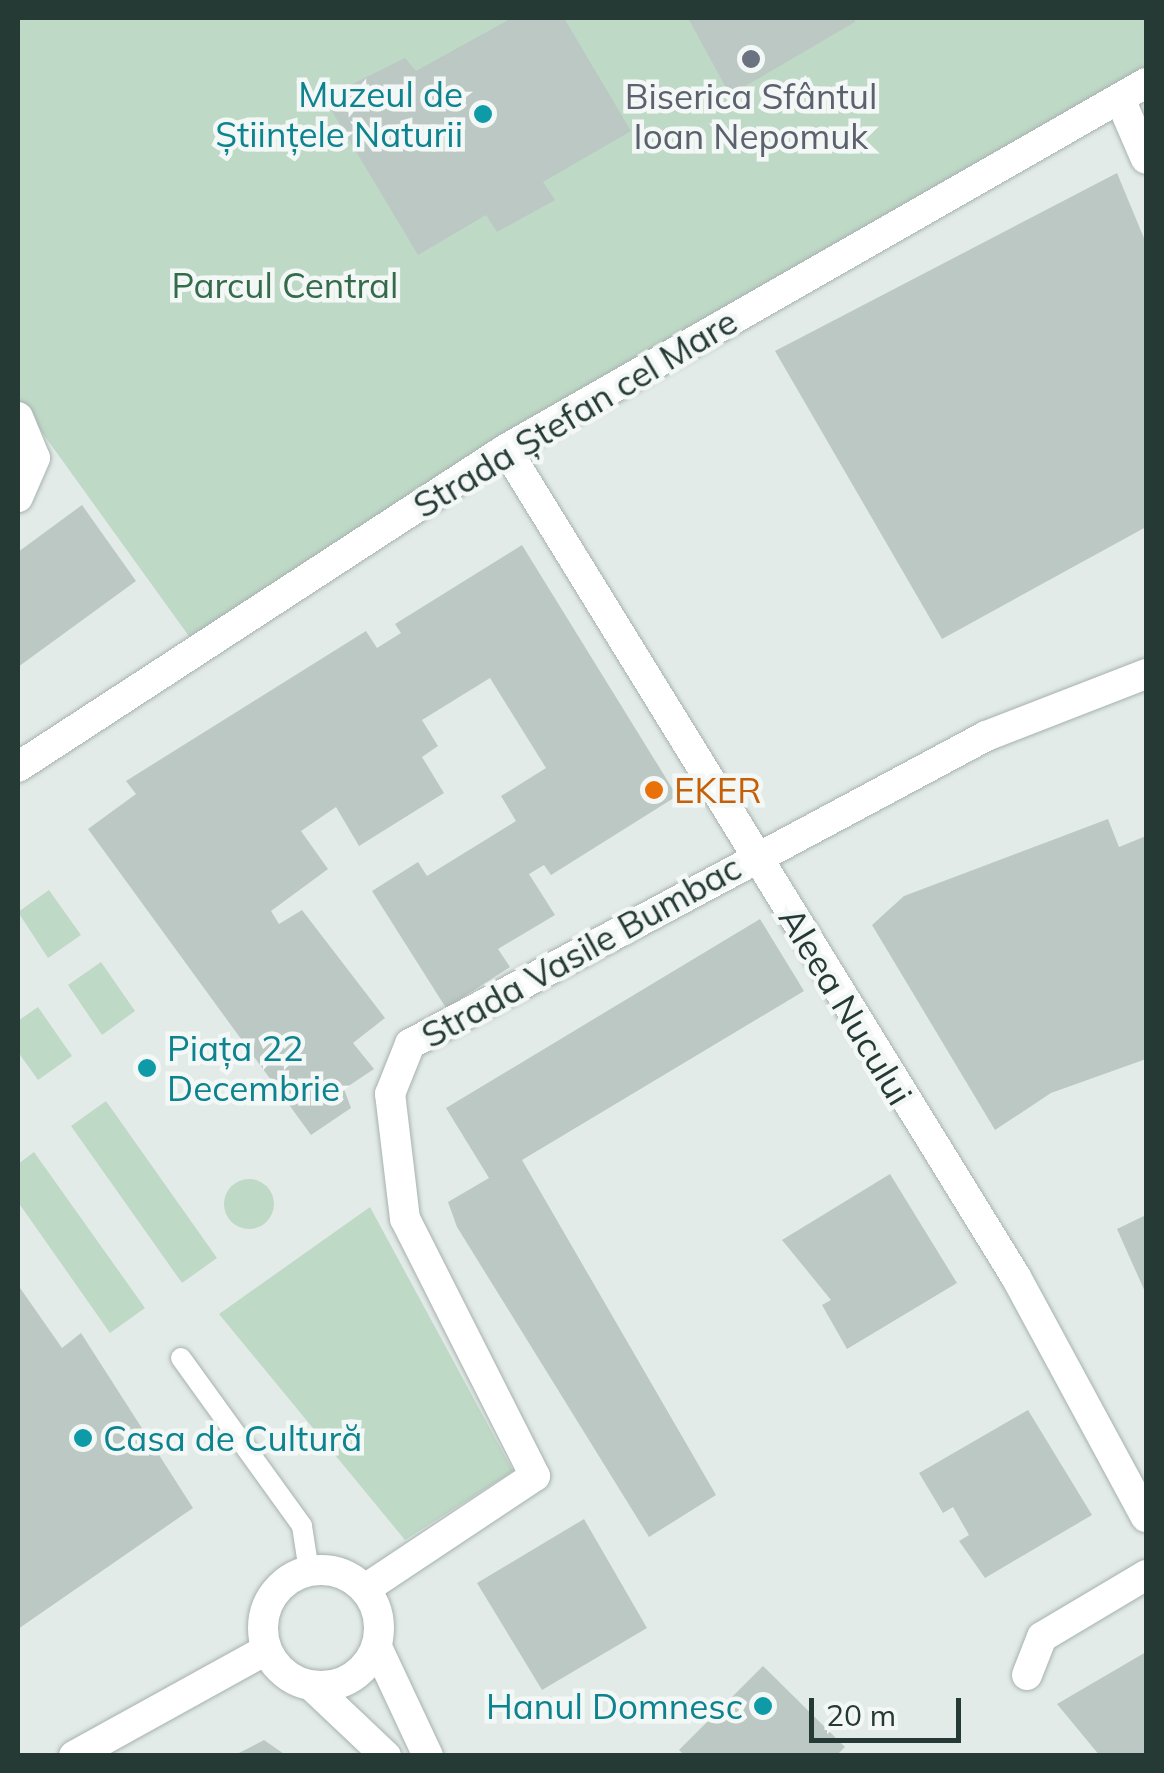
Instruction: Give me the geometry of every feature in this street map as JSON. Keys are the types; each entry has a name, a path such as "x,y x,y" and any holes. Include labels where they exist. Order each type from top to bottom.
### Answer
{"street":[{"name":"Strada Ștefan cel Mare","path":"18,766 506,449 1146,84"},
{"path":"1120,99 1146,159"},
{"path":"18,417 35,458 18,497"},
{"name":"Aleea Nucului","path":"506,449 1016,1277 1146,1517"},
{"name":"Strada Vasile Bumbac","path":"365,1589 535,1476 405,1219 392,1146 393,1069 410,1044 756,854 986,736 1146,674"},
{"path":"266,1650 265,1609 309,1571 330,1570 365,1589 377,1648 428,1756"},
{"path":"1027,1675 1042,1636 1146,1574"},
{"path":"312,1686 351,1679 377,1648"},
{"path":"266,1650 312,1686 386,1756"},
{"path":"74,1756 266,1650"}],"lane":[{"path":"181,1358 302,1526 309,1571"}],"green space":[{"name":"Parcul Central","path":"18,18 1146,18 1146,87 196,646 18,399"},
{"path":"49,890 81,935 48,958 18,912"},
{"path":"101,962 135,1011 102,1035 68,985"},
{"path":"38,1007 72,1056 38,1080 18,1052 18,1021"},
{"path":"106,1101 217,1258 182,1283 71,1126"},
{"path":"34,1152 145,1308 110,1333 18,1202 18,1164"},
{"path":"249,1179 267,1186 274,1204 267,1222 249,1229 231,1222 224,1204 231,1186"},
{"path":"370,1207 513,1471 405,1540 219,1314"}],"building":[{"path":"512,18 564,18 631,131 543,182 555,200 497,232 486,215 418,255 324,98 405,58 416,71"},
{"name":"Biserica Sfântul Ioan Nepomuk","path":"688,18 853,18 855,22 730,95"},
{"path":"1117,173 1146,243 1146,527 942,639 775,351"},
{"path":"82,505 136,581 18,667 18,552"},
{"path":"522,545 677,796 551,875 544,865 529,874 555,915 498,949 510,967 446,1008 372,891 418,862 427,876 516,821 501,796 546,768 490,678 422,720 438,746 422,757 444,793 359,846 336,807 301,831 328,869 271,911 279,924 302,910 385,1018 353,1043 374,1069 344,1089 351,1108 311,1135 88,829 136,794 126,781 366,631 377,648 401,633 395,624"},
{"path":"1108,819 1119,847 1146,836 1146,1059 1051,1093 995,1130 872,925 904,896"},
{"path":"760,919 804,991 522,1160 716,1495 649,1537 457,1227 448,1202 489,1178 446,1108"},
{"path":"890,1174 957,1283 847,1349 822,1305 831,1300 782,1240"},
{"path":"1146,1215 1146,1294 1117,1229"},
{"name":"Casa de Cultură","path":"18,1285 62,1348 81,1333 193,1508 18,1629"},
{"path":"1028,1410 1092,1515 985,1578 959,1541 969,1535 953,1507 943,1513 919,1473"},
{"path":"584,1519 647,1628 542,1690 477,1583"},
{"path":"1146,1652 1146,1756 1100,1756 1057,1704"},
{"name":"Hanul Domnesc","path":"763,1666 845,1747 836,1756 685,1756 679,1750"},
{"path":"264,1740 287,1756 233,1756"}],"place":[{"name":"Biserica Sfântul Ioan Nepomuk","path":"751,59"},
{"name":"Muzeul de Științele Naturii","path":"483,114"},
{"name":"EKER","path":"654,790"},
{"name":"Piața 22 Decembrie","path":"147,1068"},
{"name":"Casa de Cultură","path":"83,1438"},
{"name":"Hanul Domnesc","path":"763,1706"}]}
